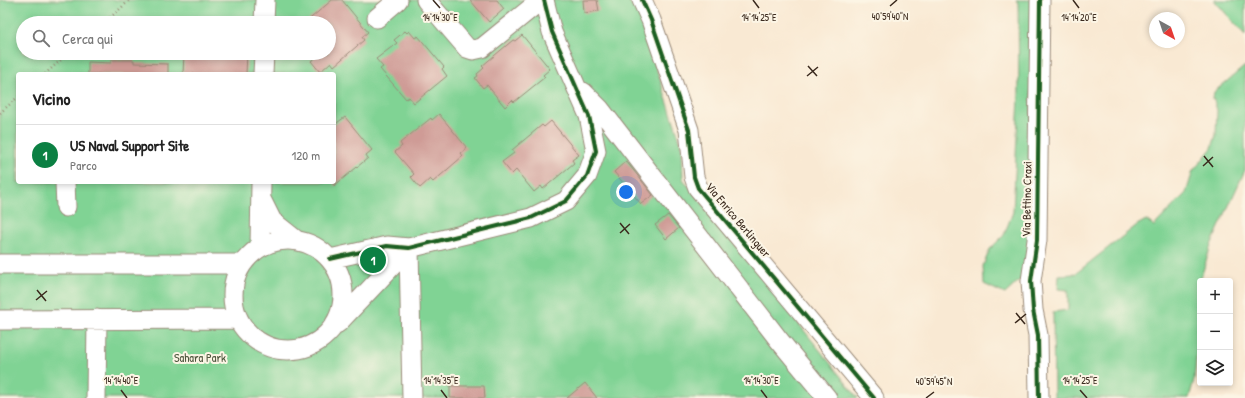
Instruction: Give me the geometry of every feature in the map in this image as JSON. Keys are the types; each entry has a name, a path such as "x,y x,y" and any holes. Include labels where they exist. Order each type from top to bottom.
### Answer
{"street":[{"path":"264,0 264,16"},
{"path":"377,18 398,0"},
{"path":"426,0 467,48 473,50 482,48 541,0"},
{"path":"330,259 387,246 409,248 531,218 566,201 587,176 596,151 589,116 552,32 544,0"},
{"name":"Via Enrico Berlinguer","path":"642,0 651,20 689,130 694,177 698,188 874,398"},
{"name":"Via Bettino Craxi","path":"1039,398 1038,335 1033,310 1031,281 1037,240 1040,0"},
{"path":"263,72 264,60"},
{"path":"575,84 600,109 779,340 827,398"},
{"path":"65,184 66,207"},
{"path":"261,190 272,221 296,240 314,246 330,259 339,272 343,288 343,304 338,320 329,333"},
{"path":"260,247 261,190"},
{"path":"296,240 277,241 260,247 242,264 234,281 233,300 238,319 248,334 262,344 279,350 297,350 314,344 329,333 409,248"},
{"path":"409,248 412,398"},
{"path":"0,264 242,264"},
{"path":"96,398 97,319"},
{"path":"0,320 238,319"}],"path":[{"path":"112,16 130,0"},
{"path":"47,72 61,60"},
{"path":"0,113 16,99"}],"green space":[{"name":"Sahara Park","path":"0,0 628,0 638,13 682,146 683,179 858,398 0,398"},
{"path":"1016,0 1032,0 1030,254 1023,277 1005,294 984,284 983,266 990,249 1004,235 1013,212 1019,98 1018,3"},
{"path":"1214,0 1245,0 1245,35"},
{"path":"1245,66 1245,170 1211,245 1201,278 1197,278 1197,350 1194,380 1189,398 1054,398 1053,312 1068,310 1068,290 1058,289 1059,275 1075,274 1137,225 1146,220 1154,226 1186,193 1193,171 1212,148 1216,135 1217,110 1213,98 1214,92"}],"building":[{"path":"332,0 342,0 368,32 362,37 364,40 334,66 331,62 320,72 311,61 336,60 336,16 313,16"},
{"path":"470,0 497,0 504,9 489,22"},
{"path":"583,0 597,0 599,11 584,13"},
{"path":"405,31 407,33 409,31 415,38 418,36 444,67 442,69 447,76 414,103 409,97 406,99 380,69 383,67 376,59 397,43 394,40"},
{"path":"522,35 550,69 543,75 545,77 514,102 512,100 505,107 487,85 483,88 475,78 484,68 482,66 513,40 515,41"},
{"path":"111,60 134,60 134,63 168,64 168,72 88,72 88,62 111,63"},
{"path":"184,60 247,60 246,72 183,72"},
{"path":"439,114 467,148 461,153 463,156 433,182 430,179 420,188 411,177 414,174 395,152 402,146 400,143 431,118 432,120"},
{"path":"345,117 372,150 366,155 368,158 334,186 334,184 336,184 336,124"},
{"path":"551,121 579,155 572,160 574,163 543,189 541,186 534,192 516,170 512,174 502,162 514,153 512,150 542,125 544,127"},
{"path":"626,161 653,195 641,204 614,172"},
{"path":"668,215 679,228 666,239 655,225"},
{"path":"585,383 597,398 567,398"},
{"path":"450,386 484,386 485,398 450,398"}],"cycle path":[{"path":"330,259 387,246 409,248 531,218 566,201 587,176 596,151 589,116 552,32 544,0"},
{"path":"642,0 651,20 689,130 694,177 698,188 874,398"},
{"path":"1039,398 1038,335 1033,310 1031,281 1037,240 1040,0"}],"place":[{"name":"US Naval Support Site","path":"373,260"}]}
